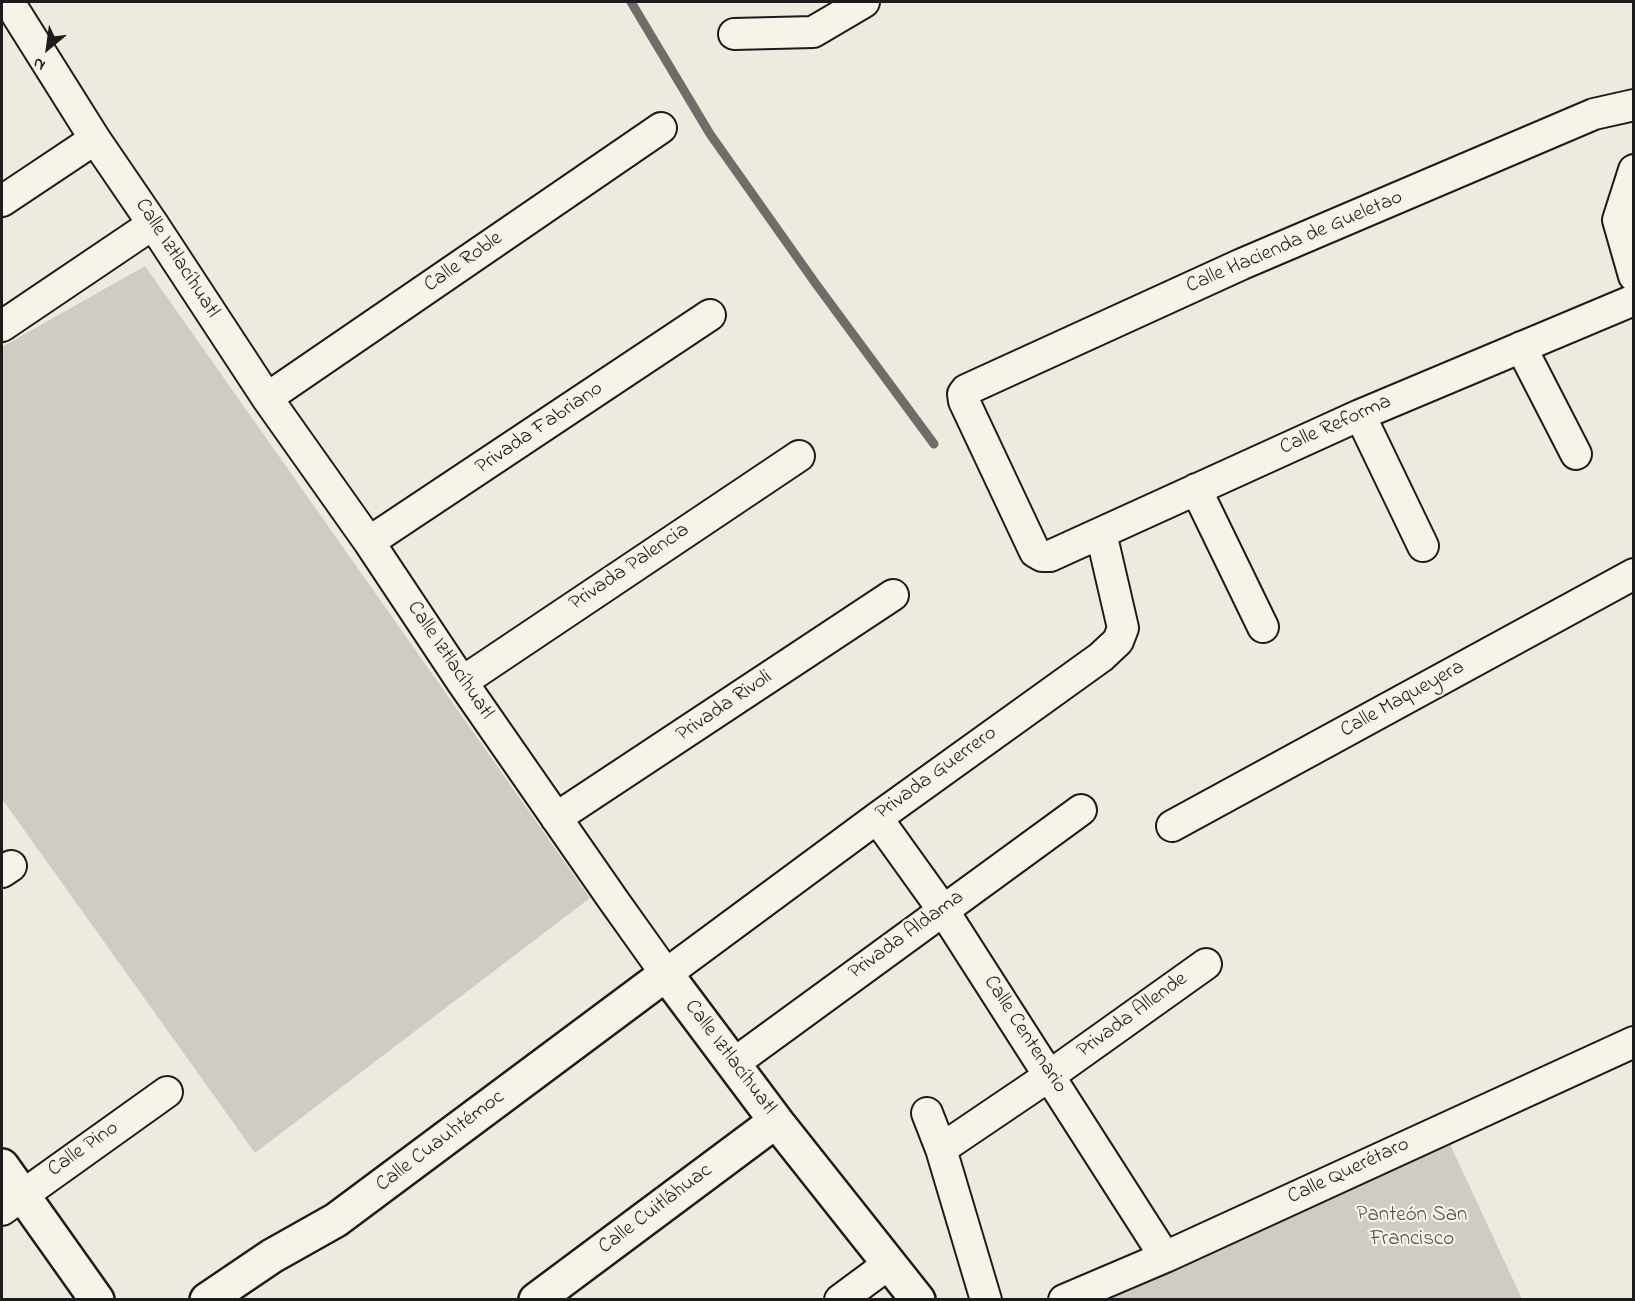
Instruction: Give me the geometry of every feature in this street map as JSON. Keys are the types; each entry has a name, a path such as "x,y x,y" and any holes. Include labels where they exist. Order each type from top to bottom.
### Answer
{"street":[{"name":"Calle Iztlacíhuatl","path":"9,2 95,139 267,398 369,542 556,818 666,974 733,1064 918,1299"},
{"path":"734,34 813,32 864,2"},
{"name":"Calle Hacienda de Gueletao","path":"1042,556 1035,552 964,401 963,394 966,390 1253,260 1594,114 1634,105"},
{"name":"Calle Roble","path":"267,398 661,128"},
{"path":"2,201 95,139"},
{"path":"1634,170 1618,220 1634,276"},
{"path":"2,326 153,224"},
{"name":"Calle Reforma","path":"1042,556 1050,556 1360,415 1634,300"},
{"name":"Privada Fabriano","path":"369,542 710,315"},
{"path":"1521,347 1576,454"},
{"path":"1360,415 1423,546"},
{"name":"Privada Palencia","path":"462,682 799,456"},
{"path":"1196,489 1263,627"},
{"name":"Privada Guerrero","path":"666,974 1091,664 1118,641 1123,628 1101,533"},
{"name":"Calle Maqueyera","path":"1172,826 1634,574"},
{"name":"Privada Rivoli","path":"556,818 894,595"},
{"name":"Privada Aldama","path":"733,1064 1081,810"},
{"name":"Calle Centenario","path":"877,818 943,910 1166,1257"},
{"name":"Privada Allende","path":"941,1149 1049,1076 1206,964"},
{"name":"Calle Cuauhtémoc","path":"207,1299 272,1256 336,1220 666,974"},
{"name":"Calle Querétaro","path":"1064,1299 1166,1257 1634,1042"},
{"name":"Calle Pino","path":"11,1202 167,1092"},
{"path":"927,1113 941,1149 986,1299"},
{"name":"Calle Cuitláhuac","path":"536,1299 776,1121"},
{"path":"2,1166 11,1202 97,1299"},
{"path":"840,1299 890,1263"}],"green space":[{"path":"145,266 590,898 255,1153 2,799 2,347"},
{"name":"Panteón San Francisco","path":"1448,1140 1522,1299 1078,1300"}],"waterway":[{"path":"631,2 710,134 816,284 934,444"}]}
